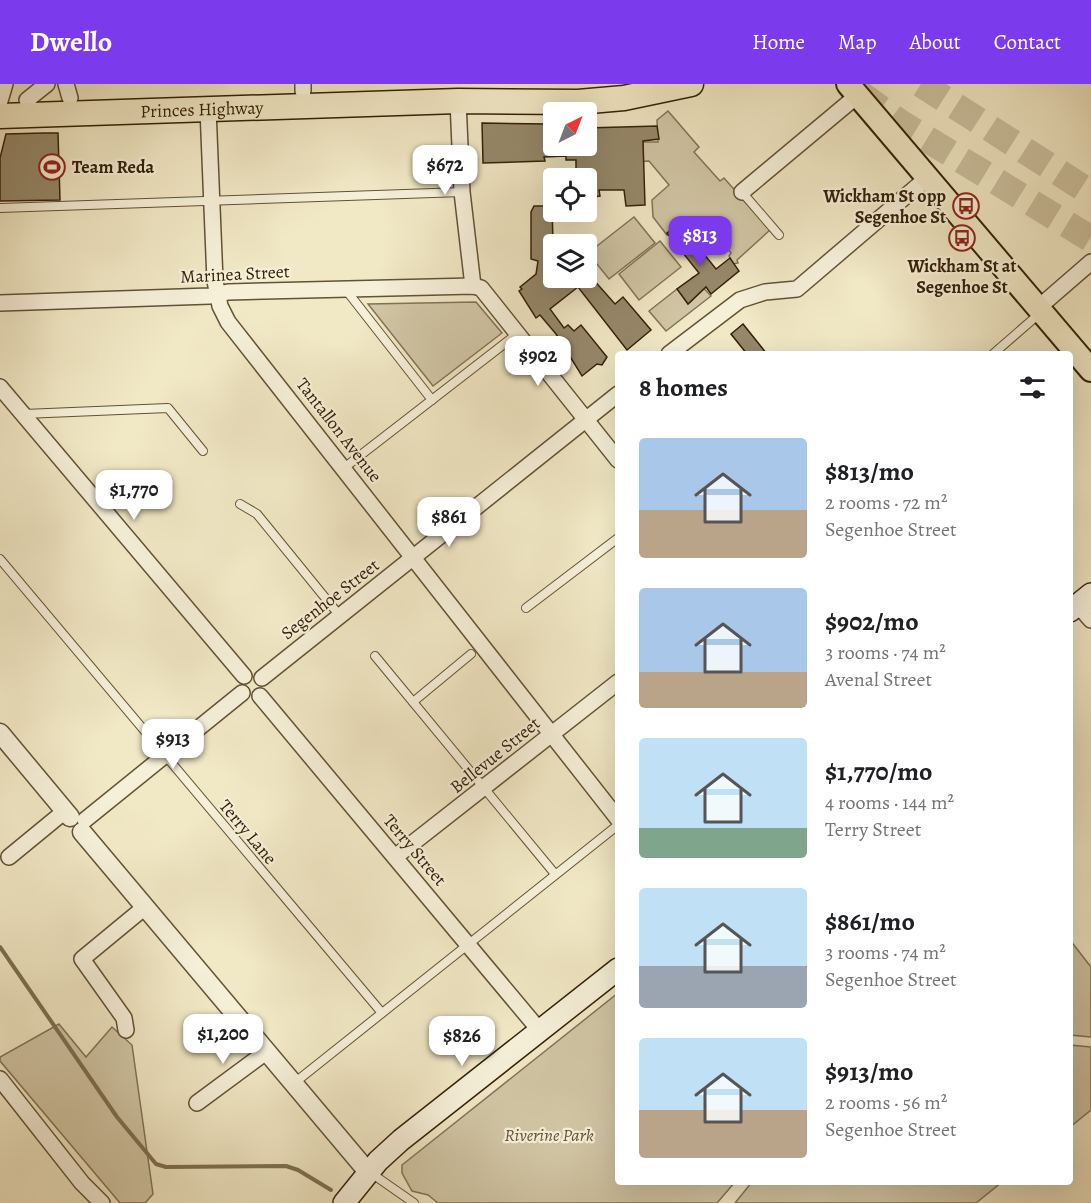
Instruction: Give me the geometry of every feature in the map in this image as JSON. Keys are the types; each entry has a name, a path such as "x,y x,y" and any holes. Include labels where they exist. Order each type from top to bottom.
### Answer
{"highway":[{"name":"Princes Highway","path":"0,101 27,100 68,91 598,84"},
{"name":"Princes Highway","path":"0,116 458,101 578,102 624,98 691,84"}],"main road":[{"path":"833,84 854,88 927,178 1091,370"},
{"path":"344,1203 368,1172 401,1140 615,971"}],"street":[{"path":"0,101 5,84"},
{"path":"27,100 46,84"},
{"path":"742,192 854,88"},
{"path":"458,101 462,192 473,286 481,288 615,456"},
{"name":"Tantallon Avenue","path":"208,109 211,203 218,294 228,322 615,815"},
{"path":"673,351 740,300 765,292 797,289 927,178"},
{"path":"1040,310 1091,262"},
{"name":"Marinea Street","path":"0,303 473,286"},
{"path":"0,387 244,676"},
{"name":"Segenhoe Street","path":"262,678 615,396"},
{"path":"253,673 262,678 265,685 260,696 249,698 242,693 239,684 244,676 253,673"},
{"name":"Bellevue Street","path":"395,857 615,684"},
{"path":"9,857 76,820 165,756 242,693"},
{"name":"Terry Street","path":"260,696 540,1031"},
{"path":"0,733 76,820 145,907 368,1172"},
{"path":"126,1030 124,1018 82,959 145,907"},
{"path":"197,1103 266,1052"},
{"path":"0,1079 82,1183 102,1203"}],"lane":[{"path":"0,208 211,203 462,192"},
{"path":"742,192 779,235"},
{"path":"345,290 432,400"},
{"path":"996,351 1040,310"},
{"path":"344,468 517,334"},
{"path":"23,414 168,408 203,451"},
{"path":"240,504 257,514 341,616"},
{"path":"526,608 615,540"},
{"name":"Terry Lane","path":"0,559 382,1013"},
{"path":"413,702 471,654"},
{"path":"375,656 555,874"},
{"path":"294,1084 615,827"},
{"path":"368,1172 414,1203"}],"green space":[{"path":"668,111 699,147 694,152 720,181 724,178 770,230 737,260 738,263 733,264 729,256 731,253 721,241 706,253 696,242 686,251 698,239 689,228 686,230 679,223 667,235 653,217 652,200 669,185 649,161 629,162 629,154 643,153 643,142 658,142 657,120"},
{"path":"634,217 655,243 609,279 597,264 597,246"},
{"path":"660,241 681,267 639,300 619,274"},
{"path":"693,277 711,296 666,331 649,311 677,289 689,303 700,292 691,279"},
{"path":"476,302 502,333 433,386 368,304"},
{"path":"1073,944 1091,967 1091,1037 1073,1035"},
{"name":"Riverine Park","path":"615,995 615,1185 732,1185 717,1203 438,1203 428,1195 412,1191 402,1173 402,1165"},
{"path":"59,1024 86,1057 112,1027 132,1045 153,1194 145,1203 120,1203 0,1061 0,1057"},
{"path":"1073,1045 1091,1047 1091,1110 1073,1125"},
{"path":"750,1185 998,1185 976,1203 735,1203"}],"building":[{"path":"482,123 543,124 543,156 566,156 544,157 545,161 483,163"},
{"path":"657,126 659,139 643,141 645,205 626,206 624,190 599,190 600,196 597,196 597,168 576,168 576,160 566,160 566,156 597,156 597,128"},
{"path":"58,133 60,200 0,201 0,158 6,134"},
{"path":"534,206 543,206 543,222 552,222 553,234 543,234 543,288 577,288 550,309 564,328 568,325 574,331 581,325 607,357 602,365 597,364 582,376 556,334 540,315 536,318 519,291 522,289 520,287 536,274 538,261 531,259 531,212"},
{"path":"679,223 716,269 730,258 739,271 711,294 706,287 688,304 677,289 699,273 667,233"},
{"path":"597,284 615,304 623,297 651,330 627,350 579,288 597,288"},
{"path":"743,324 765,351 745,351 731,334"}],"waterway":[{"path":"0,947 117,1117 156,1164 166,1167 286,1166 298,1170 331,1190"}],"tunnel":[{"path":"921,84 1091,193"},
{"path":"859,93 899,122 1091,239"}],"place":[{"name":"Team Reda","path":"52,167"},
{"name":"Wickham St opp Segenhoe St","path":"966,206"},
{"name":"Wickham St at Segenhoe St","path":"962,238"}]}
